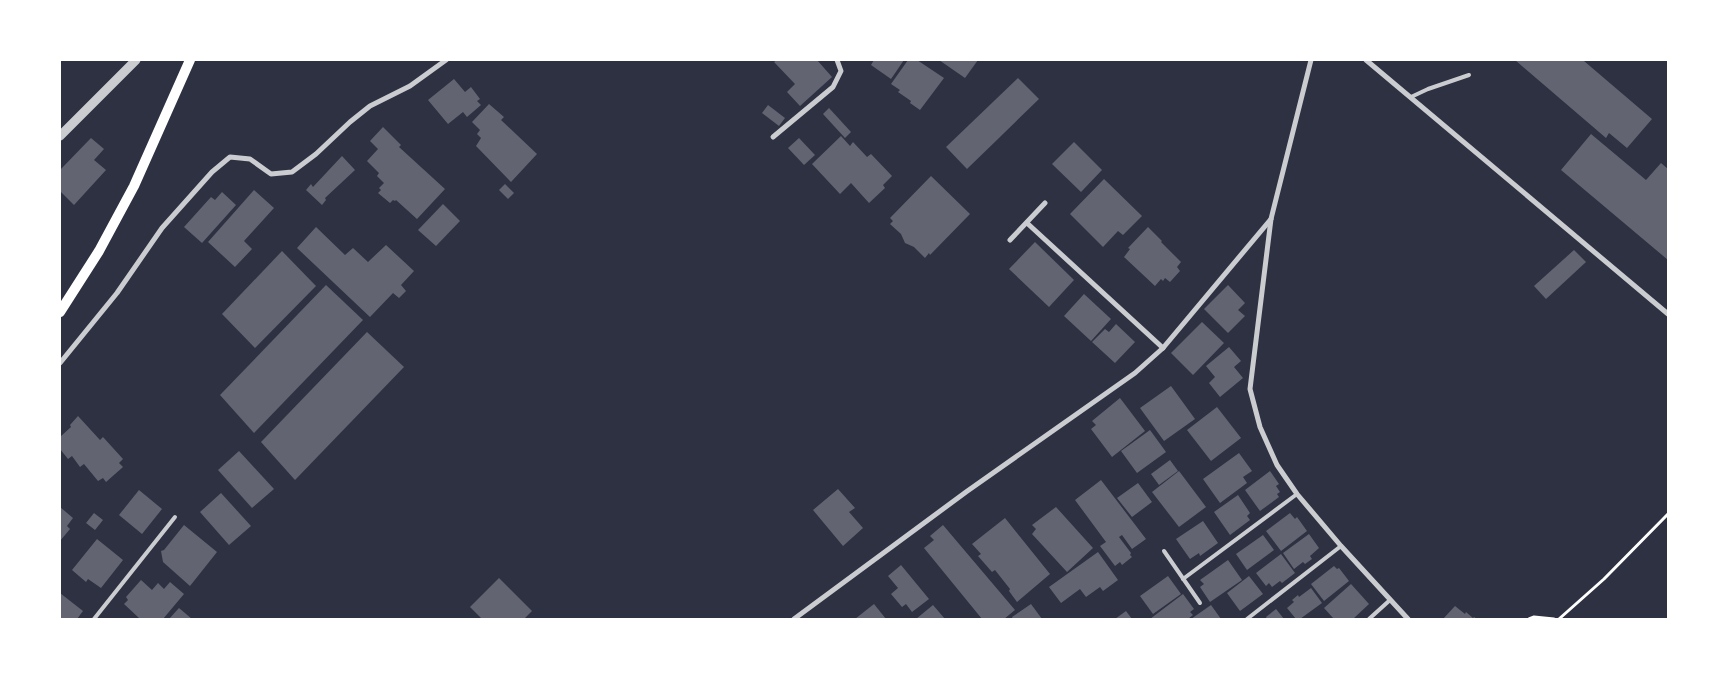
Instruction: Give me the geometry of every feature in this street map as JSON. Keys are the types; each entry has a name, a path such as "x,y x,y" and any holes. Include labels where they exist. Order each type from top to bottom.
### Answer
{"main road":[{"path":"60,312 99,251 134,186 190,60"}],"street":[{"path":"60,136 136,60"},
{"path":"60,363 117,294 162,228 212,172 230,157 250,159 271,174 292,172 316,154 370,106 410,86 446,60"},
{"path":"772,138 833,87 841,71 837,60"},
{"path":"1311,60 1271,219 1250,389 1260,427 1277,465 1297,494 1341,546 1408,619"},
{"path":"1366,60 1668,314"},
{"path":"1010,240 1045,203"},
{"path":"794,619 966,492 1104,396 1135,372 1163,348 1271,219"},
{"path":"1026,223 1163,348"}],"lane":[{"path":"1411,97 1469,75"},
{"path":"1183,579 1297,494"},
{"path":"94,619 175,517"},
{"path":"1247,619 1341,546"},
{"path":"1164,551 1200,603"},
{"path":"1369,619 1390,600"}],"path":[{"path":"1559,619 1604,579 1668,514"},
{"path":"1529,619 1534,617 1554,619"}],"building":[{"path":"777,60 817,60 832,77 800,106 787,92 795,84 774,62"},
{"path":"874,60 904,60 891,79 871,65"},
{"path":"908,60 917,60 944,78 920,110 898,92 900,90 891,84"},
{"path":"939,60 978,60 965,78"},
{"path":"1515,60 1585,60 1652,119 1627,148 1609,133 1606,138"},
{"path":"1018,78 1039,99 967,169 946,147"},
{"path":"454,79 465,92 471,87 480,99 477,101 481,105 467,117 463,112 448,124 428,100"},
{"path":"489,104 504,117 501,120 537,154 511,182 476,146 481,138 477,134 480,130 472,122"},
{"path":"768,105 785,118 779,126 762,113"},
{"path":"829,108 851,132 845,138 823,114"},
{"path":"383,127 401,145 399,147 445,189 417,219 396,200 390,203 378,193 381,190 379,188 384,183 377,176 379,173 367,161 378,149 370,141"},
{"path":"1591,134 1646,180 1661,163 1668,169 1668,260 1561,170"},
{"path":"841,136 850,146 853,142 867,157 871,154 892,176 883,185 885,188 869,203 851,183 840,194 812,164"},
{"path":"91,138 104,149 94,160 106,170 74,205 60,191 60,170"},
{"path":"799,138 815,155 804,165 788,148"},
{"path":"1074,142 1102,170 1081,192 1052,164"},
{"path":"342,156 355,170 325,198 326,200 322,205 306,190 311,184 313,187"},
{"path":"931,176 970,214 925,258 914,247 905,243 901,234 890,224 893,221 890,218"},
{"path":"1104,179 1142,216 1123,235 1118,231 1103,247 1070,214"},
{"path":"505,184 514,193 508,199 499,190"},
{"path":"254,190 274,208 244,241 252,249 235,267 208,242"},
{"path":"222,192 236,205 202,243 184,227 211,197 215,200"},
{"path":"443,204 460,221 436,246 418,230"},
{"path":"316,227 345,255 353,248 368,262 386,245 414,271 401,285 406,291 399,298 393,293 370,317 297,248"},
{"path":"1148,227 1181,262 1177,267 1180,271 1170,282 1165,278 1163,281 1161,279 1155,286 1124,257 1130,249 1128,248"},
{"path":"1035,242 1074,280 1049,307 1009,269"},
{"path":"1574,250 1586,262 1546,299 1534,286"},
{"path":"282,251 316,286 255,348 222,314"},
{"path":"326,285 363,320 254,433 220,395"},
{"path":"1228,285 1245,303 1238,310 1245,316 1228,333 1204,309"},
{"path":"1084,294 1111,319 1091,341 1064,316"},
{"path":"1202,322 1224,343 1193,375 1171,353"},
{"path":"1116,324 1135,342 1115,363 1092,342 1105,329 1109,332"},
{"path":"367,332 404,367 295,480 261,442"},
{"path":"1229,347 1241,361 1234,367 1243,378 1220,397 1209,383 1215,377 1206,366"},
{"path":"1171,386 1195,419 1164,441 1140,408"},
{"path":"1120,398 1145,431 1112,457 1091,429 1096,425 1092,421"},
{"path":"1217,407 1241,438 1211,461 1187,430"},
{"path":"78,416 100,440 103,437 123,459 119,463 123,467 106,482 103,478 98,481 84,464 80,467 72,456 68,459 60,449 60,437 71,427 70,425"},
{"path":"1150,430 1166,452 1137,473 1121,451"},
{"path":"239,451 274,489 252,508 218,470"},
{"path":"1239,453 1252,471 1243,477 1247,483 1220,503 1203,479"},
{"path":"1170,460 1178,471 1159,485 1151,474"},
{"path":"1179,471 1206,507 1179,527 1152,492"},
{"path":"1270,471 1279,484 1276,486 1280,492 1277,494 1279,497 1260,511 1245,490"},
{"path":"1101,480 1146,539 1132,549 1122,535 1119,537 1132,557 1122,565 1120,562 1115,566 1100,546 1106,542 1075,500"},
{"path":"1138,483 1152,502 1132,517 1117,498"},
{"path":"838,489 855,508 849,512 863,528 843,546 813,510"},
{"path":"139,490 162,509 142,534 119,515"},
{"path":"221,493 251,526 229,545 200,512"},
{"path":"1238,495 1250,513 1247,516 1250,520 1230,535 1214,512"},
{"path":"60,507 73,518 67,526 70,529 60,541"},
{"path":"1056,507 1093,548 1067,572 1032,534 1036,529 1032,525"},
{"path":"94,513 103,520 95,530 86,523"},
{"path":"1290,513 1295,519 1297,517 1307,531 1281,551 1266,531"},
{"path":"1005,518 1050,574 1017,602 1009,591 1010,589 995,570 992,572 978,556 981,554 972,544"},
{"path":"1203,521 1218,543 1200,556 1199,553 1190,559 1176,539"},
{"path":"184,525 217,552 190,586 163,562 161,551 164,550"},
{"path":"943,525 1015,610 1004,619 982,619 924,548 934,540 930,536"},
{"path":"1309,534 1319,548 1310,556 1312,559 1305,564 1303,562 1294,569 1283,553"},
{"path":"1263,535 1274,550 1247,570 1236,554"},
{"path":"97,539 123,560 101,588 88,579 86,582 72,570"},
{"path":"1098,552 1118,580 1103,591 1100,587 1086,597 1080,589 1061,603 1049,587"},
{"path":"1281,554 1295,573 1282,583 1280,581 1272,587 1269,583 1266,586 1256,573"},
{"path":"1228,560 1242,580 1210,602 1200,587 1204,584 1200,580"},
{"path":"901,565 929,599 912,612 906,604 902,607 891,594 898,588 888,576"},
{"path":"1334,566 1337,569 1339,568 1349,581 1324,601 1311,584"},
{"path":"1168,576 1181,594 1153,614 1140,596"},
{"path":"1249,576 1263,594 1240,611 1227,593"},
{"path":"499,578 532,611 524,619 482,619 470,607"},
{"path":"141,580 152,590 158,583 164,589 170,582 184,594 163,619 138,619 124,604 128,600 126,597"},
{"path":"1351,584 1369,604 1353,619 1334,619 1324,608"},
{"path":"1311,588 1322,603 1300,619 1296,619 1287,608 1298,595 1299,597"},
{"path":"60,593 83,611 77,619 60,619"},
{"path":"1183,594 1194,609 1190,612 1193,615 1188,619 1150,619"},
{"path":"874,604 886,619 855,619"},
{"path":"1031,604 1042,619 1013,619 1012,617"},
{"path":"933,605 945,619 916,619"},
{"path":"1211,605 1221,619 1191,619"},
{"path":"1455,606 1465,614 1466,612 1477,619 1443,619"},
{"path":"179,608 192,619 169,619"},
{"path":"1276,609 1284,619 1267,619 1266,617"},
{"path":"1126,611 1132,619 1115,619"}]}
